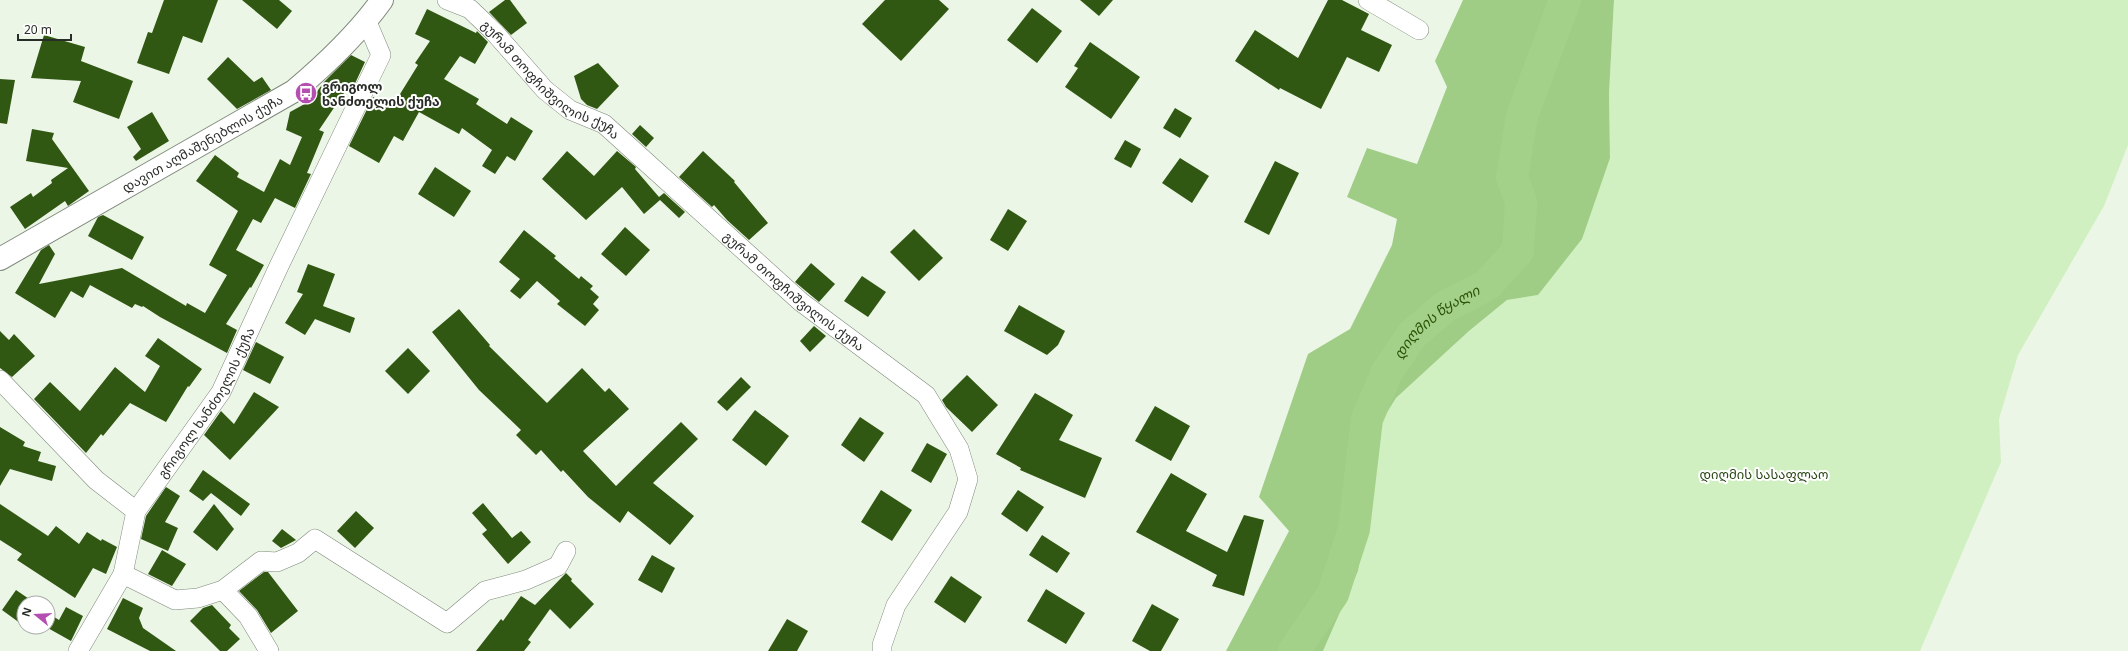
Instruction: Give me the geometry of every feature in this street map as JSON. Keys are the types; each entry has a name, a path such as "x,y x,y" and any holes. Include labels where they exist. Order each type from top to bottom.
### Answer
{"street":[{"name":"დავით აღმაშენებლის ქუჩა","path":"0,259 294,91 324,65 367,22 382,0"},
{"name":"გურამ თოფჩიშვილის ქუჩა","path":"447,0 475,4 494,32 545,90 570,110 604,124 801,302 926,395 959,449 968,479 958,512 896,605 882,645 882,651"},
{"path":"1368,0 1419,30"},
{"name":"გრიგოლ ხანძთელის ქუჩა","path":"78,651 123,574 136,511 221,392 279,266 381,55 367,22"},
{"path":"0,380 96,480 136,511"},
{"path":"123,574 175,600 198,598 223,590 261,562 277,562 298,553 315,539 447,623 485,591 526,580 558,566 566,551"},
{"path":"223,590 248,616 269,651"}],"green space":[{"path":"1463,0 1614,0 1609,94 1610,158 1582,239 1538,295 1507,300 1469,331 1396,398 1378,427 1358,571 1323,651 1226,651 1289,531 1259,497 1308,354 1350,329 1392,245 1397,219 1347,197 1367,148 1417,164 1447,87 1435,61"},
{"name":"დიღმის სასაფლაო","path":"1614,0 2128,0 2128,145 2104,206 2018,355 1999,419 2001,462 1920,651 1323,651 1358,571 1378,427 1396,398 1469,331 1507,300 1538,295 1610,158 1609,94"}],"building":[{"path":"164,0 218,0 202,43 183,36 169,74 137,63 148,32 152,33"},
{"path":"242,0 279,0 292,11 277,29"},
{"path":"505,0 510,0 527,23 511,35 489,12"},
{"path":"885,0 939,0 949,9 901,61 862,24"},
{"path":"1080,0 1113,0 1099,16"},
{"path":"1328,0 1342,0 1369,14 1361,30 1392,45 1379,72 1347,57 1321,109 1280,88 1279,90 1235,61 1255,30 1298,58"},
{"path":"1032,8 1062,31 1037,63 1007,40"},
{"path":"427,9 476,33 477,31 488,42 475,64 460,56 444,79 479,99 476,104 507,124 511,117 533,131 515,161 507,156 495,174 482,166 492,150 462,128 459,134 419,112 403,141 394,136 379,163 349,146 373,97 392,107 418,65 415,63 430,41 415,34"},
{"path":"44,35 85,47 81,61 133,81 119,119 73,102 81,81 31,78"},
{"path":"1090,42 1140,77 1111,119 1065,87 1078,68 1074,66"},
{"path":"351,55 365,62 352,90 348,87 319,130 324,132 307,173 311,174 295,208 275,198 261,223 253,219 236,250 264,265 251,288 250,287 226,324 237,330 227,353 160,317 143,306 142,307 135,304 132,308 90,285 83,298 71,291 55,318 15,293 41,250 49,245 55,254 39,284 122,268 186,306 187,303 205,313 227,275 209,265 238,211 196,181 215,155 239,173 237,177 264,192 280,159 290,165 302,137 286,130 290,112 310,101 324,82"},
{"path":"228,57 254,82 262,77 271,90 237,109 207,79"},
{"path":"598,63 619,86 597,109 587,105 581,99 574,76"},
{"path":"0,79 15,80 7,124 0,123"},
{"path":"1175,108 1192,118 1180,138 1163,128"},
{"path":"152,112 169,141 136,161 133,157 141,149 127,127"},
{"path":"640,125 654,138 646,147 632,134"},
{"path":"32,129 54,133 52,139 89,191 68,206 65,201 25,229 10,207 31,193 33,197 52,183 51,180 68,168 26,161"},
{"path":"1125,140 1141,149 1131,168 1114,159"},
{"path":"567,151 594,176 617,151 636,167 635,169 659,197 664,193 685,212 679,218 660,200 644,214 622,187 586,220 542,179"},
{"path":"703,151 735,181 734,182 768,223 749,240 727,220 714,205 712,207 679,177"},
{"path":"1180,158 1209,176 1192,203 1162,183"},
{"path":"1275,161 1299,173 1269,235 1244,222"},
{"path":"435,167 471,191 454,217 418,194"},
{"path":"1008,209 1027,221 1008,251 990,240"},
{"path":"103,215 144,237 132,260 88,236 98,217"},
{"path":"625,227 650,250 626,276 601,254"},
{"path":"914,229 943,258 919,281 890,252"},
{"path":"524,230 556,256 554,258 579,279 581,276 593,286 590,289 599,297 593,304 599,310 585,326 557,304 560,301 537,281 520,299 510,291 520,279 499,262"},
{"path":"811,263 835,284 819,302 795,282"},
{"path":"308,264 335,274 323,306 355,318 350,333 315,319 305,335 285,323 303,294 297,292"},
{"path":"862,276 886,292 868,317 844,301"},
{"path":"1019,305 1065,331 1058,345 1047,355 1004,331"},
{"path":"459,309 490,345 489,346 547,403 582,368 605,392 609,388 629,409 583,451 616,486 681,422 698,439 653,483 694,516 670,545 628,511 620,523 588,497 563,470 561,472 541,450 536,455 516,435 521,430 479,390 432,332"},
{"path":"814,326 826,336 810,352 800,341"},
{"path":"0,331 9,340 14,334 35,356 12,377 0,368"},
{"path":"158,338 202,369 189,387 188,386 166,422 130,403 103,436 101,434 86,453 34,399 50,382 80,411 115,367 145,392 160,366 145,356"},
{"path":"256,342 284,357 270,384 243,370"},
{"path":"408,348 430,371 408,394 385,371"},
{"path":"967,375 998,405 972,432 946,407 942,400"},
{"path":"741,377 751,387 727,411 717,402"},
{"path":"254,392 279,407 230,460 204,435 221,411 234,424"},
{"path":"1035,393 1073,415 1059,440 1102,458 1085,498 1020,470 1021,468 996,454"},
{"path":"1155,406 1190,426 1171,461 1135,441"},
{"path":"755,410 789,436 766,466 732,440"},
{"path":"860,417 884,433 864,462 841,445"},
{"path":"0,427 25,442 23,446 41,452 38,461 56,466 52,481 10,469 0,486"},
{"path":"927,443 947,454 931,483 911,471"},
{"path":"203,470 250,504 241,516 211,493 203,501 189,491"},
{"path":"1171,473 1207,494 1186,531 1227,552 1244,515 1264,520 1244,596 1212,586 1217,575 1136,532"},
{"path":"166,487 180,496 165,522 178,528 168,551 141,539 146,516"},
{"path":"881,490 912,510 892,541 861,522"},
{"path":"1018,490 1044,507 1027,532 1001,514"},
{"path":"483,503 512,538 521,531 531,542 508,564 482,534 487,530 472,513"},
{"path":"0,504 48,536 56,526 79,544 87,532 101,541 102,539 117,547 106,574 93,568 75,598 17,560 22,554 0,540"},
{"path":"214,504 234,529 217,551 193,532"},
{"path":"356,511 374,528 355,548 337,531"},
{"path":"282,529 296,540 281,548 272,541"},
{"path":"1042,535 1070,553 1057,573 1029,555"},
{"path":"162,550 186,564 172,586 148,574"},
{"path":"652,555 675,568 662,593 638,580"},
{"path":"264,572 268,572 298,611 271,633 257,610 239,591"},
{"path":"566,573 572,579 571,581 594,604 570,629 550,609 528,640 531,642 524,651 476,651 501,619 503,621 521,596 535,605"},
{"path":"951,576 982,597 965,623 934,602"},
{"path":"1046,589 1085,613 1066,644 1027,621"},
{"path":"16,590 23,595 16,595 16,620 2,610"},
{"path":"123,598 143,608 139,618 143,628 176,651 150,651 107,629"},
{"path":"1152,604 1179,619 1161,651 1150,651 1132,641"},
{"path":"212,605 231,625 229,628 240,639 227,651 220,651 190,621 203,608"},
{"path":"66,607 83,616 71,641 56,633 56,618 59,620"},
{"path":"787,619 808,631 797,651 768,651"}],"waterway":[{"name":"დიღმის წყალი","path":"1294,651 1333,594 1354,529 1367,419 1387,372 1412,335 1446,306 1487,285 1518,251 1521,202 1512,177 1522,116 1565,0"}],"place":[{"name":"გრიგოლ ხანძთელის ქუჩა","path":"306,93"}]}
